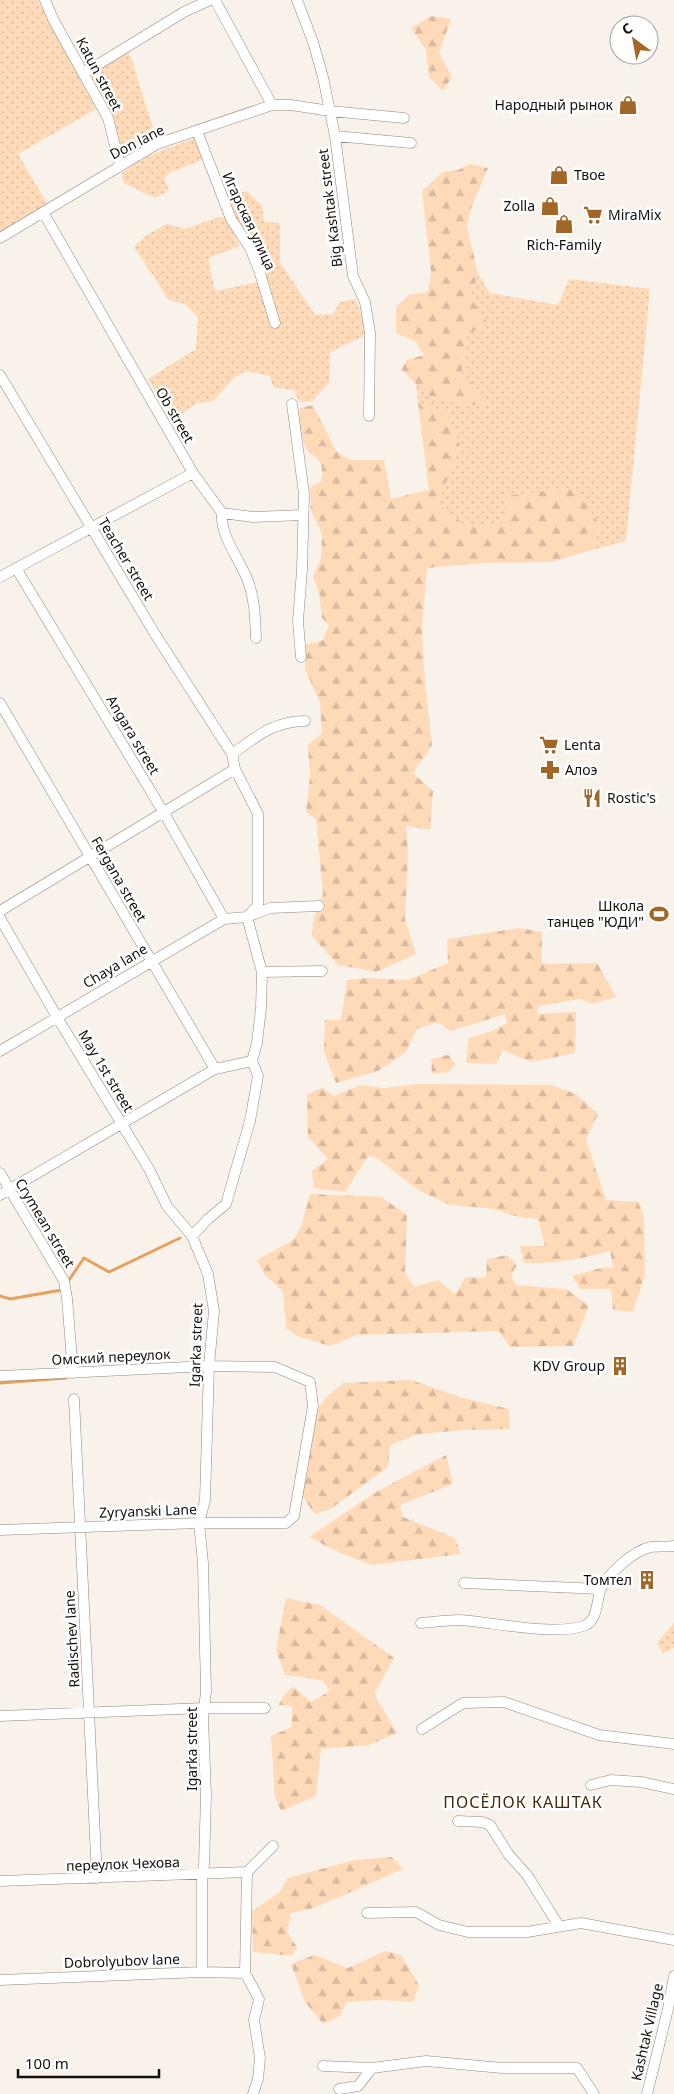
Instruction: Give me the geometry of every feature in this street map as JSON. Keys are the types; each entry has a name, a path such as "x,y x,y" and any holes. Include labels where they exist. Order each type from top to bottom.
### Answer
{"street":[{"name":"Katun street","path":"45,0 53,19 108,118 120,165"},
{"path":"84,73 184,12 210,0"},
{"path":"215,0 272,105"},
{"name":"Big Kashtak street","path":"297,0 318,58 336,136 353,276 365,302 370,333 369,416"},
{"name":"Don lane","path":"0,238 157,144 272,105 291,105 330,111 404,118"},
{"name":"Игарская улица","path":"197,131 231,219 250,248 275,323"},
{"path":"336,136 411,143"},
{"name":"Ob street","path":"43,212 193,473 222,513 221,524 248,579 255,600 256,638"},
{"name":"Teacher street","path":"0,375 155,634 232,754"},
{"path":"292,404 304,494 302,570 298,621 301,658"},
{"path":"0,577 193,473"},
{"path":"222,513 253,517 302,515"},
{"name":"Angara street","path":"16,568 164,813 224,918"},
{"name":"Fergana street","path":"0,703 215,1069"},
{"path":"192,1236 226,1204 250,1121 258,1076 252,1062 257,1043 261,1008 262,972 247,917 258,905 258,814 235,769 232,754 271,727 290,721 305,721"},
{"path":"0,911 91,858 235,769"},
{"name":"Chaya lane","path":"0,1051 224,918 247,917 270,908 319,906"},
{"name":"May 1st street","path":"0,918 57,1017 149,1169 168,1206 192,1236"},
{"path":"262,972 322,971"},
{"path":"0,1195 215,1069 252,1062"},
{"name":"Crymean street","path":"0,1173 66,1286 73,1373"},
{"name":"Igarka street","path":"192,1236 208,1274 214,1311 209,1366 205,1500 199,1523 203,1563 206,1691 202,1719 206,1795 202,1875 202,1972"},
{"name":"Омский переулок","path":"0,1376 209,1366 275,1367 310,1382 313,1406 294,1516"},
{"name":"Radischev lane","path":"74,1399 97,1878"},
{"name":"Zyryanski Lane","path":"0,1530 199,1523 286,1523 294,1516"},
{"path":"421,1623 458,1620 550,1629 569,1628 587,1624 592,1619 601,1589 618,1566 638,1552 650,1547 674,1546"},
{"path":"464,1583 601,1589"},
{"path":"422,1729 463,1703 504,1702 599,1735 674,1744"},
{"path":"0,1716 90,1711 265,1708"},
{"path":"591,1786 611,1780 641,1782 674,1789"},
{"path":"458,1821 482,1822 490,1825 509,1855 527,1875 559,1926"},
{"path":"253,2094 258,2079 260,2058 254,2020 259,1999 246,1973 247,1872 273,1846"},
{"name":"переулок Чехова","path":"0,1881 247,1872"},
{"path":"367,1913 416,1912 439,1925 468,1932 527,1932 581,1923 674,1940"},
{"name":"Dobrolyubov lane","path":"0,1980 202,1972 246,1973"},
{"name":"Kashtak Village","path":"647,2094 668,2009 674,1976"},
{"path":"323,2066 372,2068 426,2061 502,2068 577,2068 594,2094"},
{"path":"339,2089 358,2086 372,2068"}],"green space":[{"path":"0,0 38,0 96,109 18,154 48,205 0,233"},
{"path":"431,16 451,19 439,53 452,77 443,91 429,77 426,50 411,28"},
{"path":"129,52 156,137 128,150 119,144 111,117 90,73"},
{"path":"196,138 204,159 171,172 164,178 169,190 155,198 124,183 121,174 138,162"},
{"path":"470,164 488,168 472,205 467,227 478,274 470,297 488,324 466,335 462,373 490,403 466,406 427,395 401,369 407,360 424,355 416,342 396,333 396,307 409,295 428,292 431,272 422,191 443,172 458,170"},
{"path":"247,191 262,206 264,222 280,223 280,262 315,315 333,314 340,302 355,299 365,323 364,336 330,352 329,383 312,401 299,402 294,390 273,387 270,376 246,371 234,378 213,401 198,403 182,413 179,424 172,420 148,379 196,349 198,317 185,304 169,300 134,247 145,236 167,224 185,229 219,217 225,217 240,246 208,258 215,291 259,282 230,197"},
{"path":"478,274 490,293 558,305 569,279 650,289 626,541 591,550 601,527 464,524 438,504 460,444 446,414 418,403 416,384 427,395 466,406 490,403 462,374 470,297"},
{"path":"418,403 446,414 460,444 438,504 464,524 502,524 507,496 575,487 601,527 591,550 552,562 483,563 427,568 422,626 424,670 432,746 413,773 433,791 430,830 406,826 408,854 405,919 416,954 376,972 338,965 312,936 313,922 323,894 316,819 306,812 310,776 308,745 322,733 320,703 305,669 305,645 323,640 329,625 322,618 319,592 313,577 321,558 322,534 311,511 310,488 321,481 322,470 320,461 305,446 300,427 299,413 300,408 313,405 336,451 350,460 384,460 391,499 429,490"},
{"path":"520,928 542,932 542,964 597,963 616,997 592,1004 580,999 538,1006 537,1014 576,1012 575,1053 531,1062 502,1050 496,1064 466,1063 469,1038 492,1031 507,1023 505,1014 451,1031 438,1022 417,1029 406,1052 378,1071 336,1083 324,1051 325,1020 341,1020 347,980 368,978 408,980 448,963 447,939"},
{"path":"448,1055 456,1064 449,1072 432,1074 431,1059"},
{"path":"418,1084 552,1085 576,1094 598,1114 586,1140 606,1200 638,1202 644,1216 645,1274 633,1312 613,1310 611,1289 580,1289 572,1276 613,1267 610,1251 546,1263 524,1263 520,1246 545,1246 538,1219 514,1216 495,1209 450,1205 418,1190 377,1158 368,1156 345,1192 314,1188 312,1171 328,1159 308,1137 307,1094 322,1088 334,1096 360,1085 384,1088"},
{"path":"310,1194 381,1197 407,1215 405,1272 414,1287 438,1280 455,1294 466,1277 486,1278 487,1259 507,1255 517,1265 511,1275 516,1285 566,1289 589,1306 573,1346 510,1347 499,1331 357,1335 330,1346 297,1336 286,1328 283,1291 265,1275 257,1260 293,1240 301,1227"},
{"path":"411,1380 463,1398 509,1409 510,1429 463,1430 419,1434 390,1445 388,1467 329,1510 315,1514 302,1496 315,1414 325,1398 343,1383"},
{"path":"446,1455 453,1484 400,1505 403,1517 455,1538 461,1554 372,1565 338,1552 309,1537 376,1492"},
{"path":"286,1598 320,1605 394,1658 374,1694 397,1733 369,1745 321,1749 316,1796 281,1811 275,1797 271,1736 292,1727 292,1706 278,1705 293,1686 311,1702 330,1691 322,1680 285,1675 276,1650"},
{"path":"674,1623 674,1648 663,1653 657,1643"},
{"path":"392,1857 403,1869 314,1908 291,1913 287,1932 297,1947 292,1956 253,1952 252,1911 280,1892 288,1878 354,1860"},
{"path":"385,1951 401,1955 419,1985 413,2002 381,2000 347,2002 340,2016 323,2024 305,2002 291,1964 314,1955 348,1968"}],"waterway":[{"path":"69,1280 84,1258 109,1272 180,1238"},
{"path":"0,1296 10,1299 62,1290"},
{"path":"0,1383 66,1378"}],"place":[{"name":"Народный рынок","path":"628,105"},
{"name":"Твое","path":"559,175"},
{"name":"Zolla","path":"550,206"},
{"name":"MiraMix","path":"593,215"},
{"name":"Rich-Family","path":"564,224"},
{"name":"Lenta","path":"549,745"},
{"name":"Алоэ","path":"550,770"},
{"name":"Rostic's","path":"592,798"},
{"name":"Школа танцев \"ЮДИ\"","path":"659,914"},
{"name":"KDV Group","path":"620,1366"},
{"name":"Томтел","path":"647,1580"}],"district":[{"name":"ПОСЁЛОК КАШТАК","path":"523,1802"}]}
